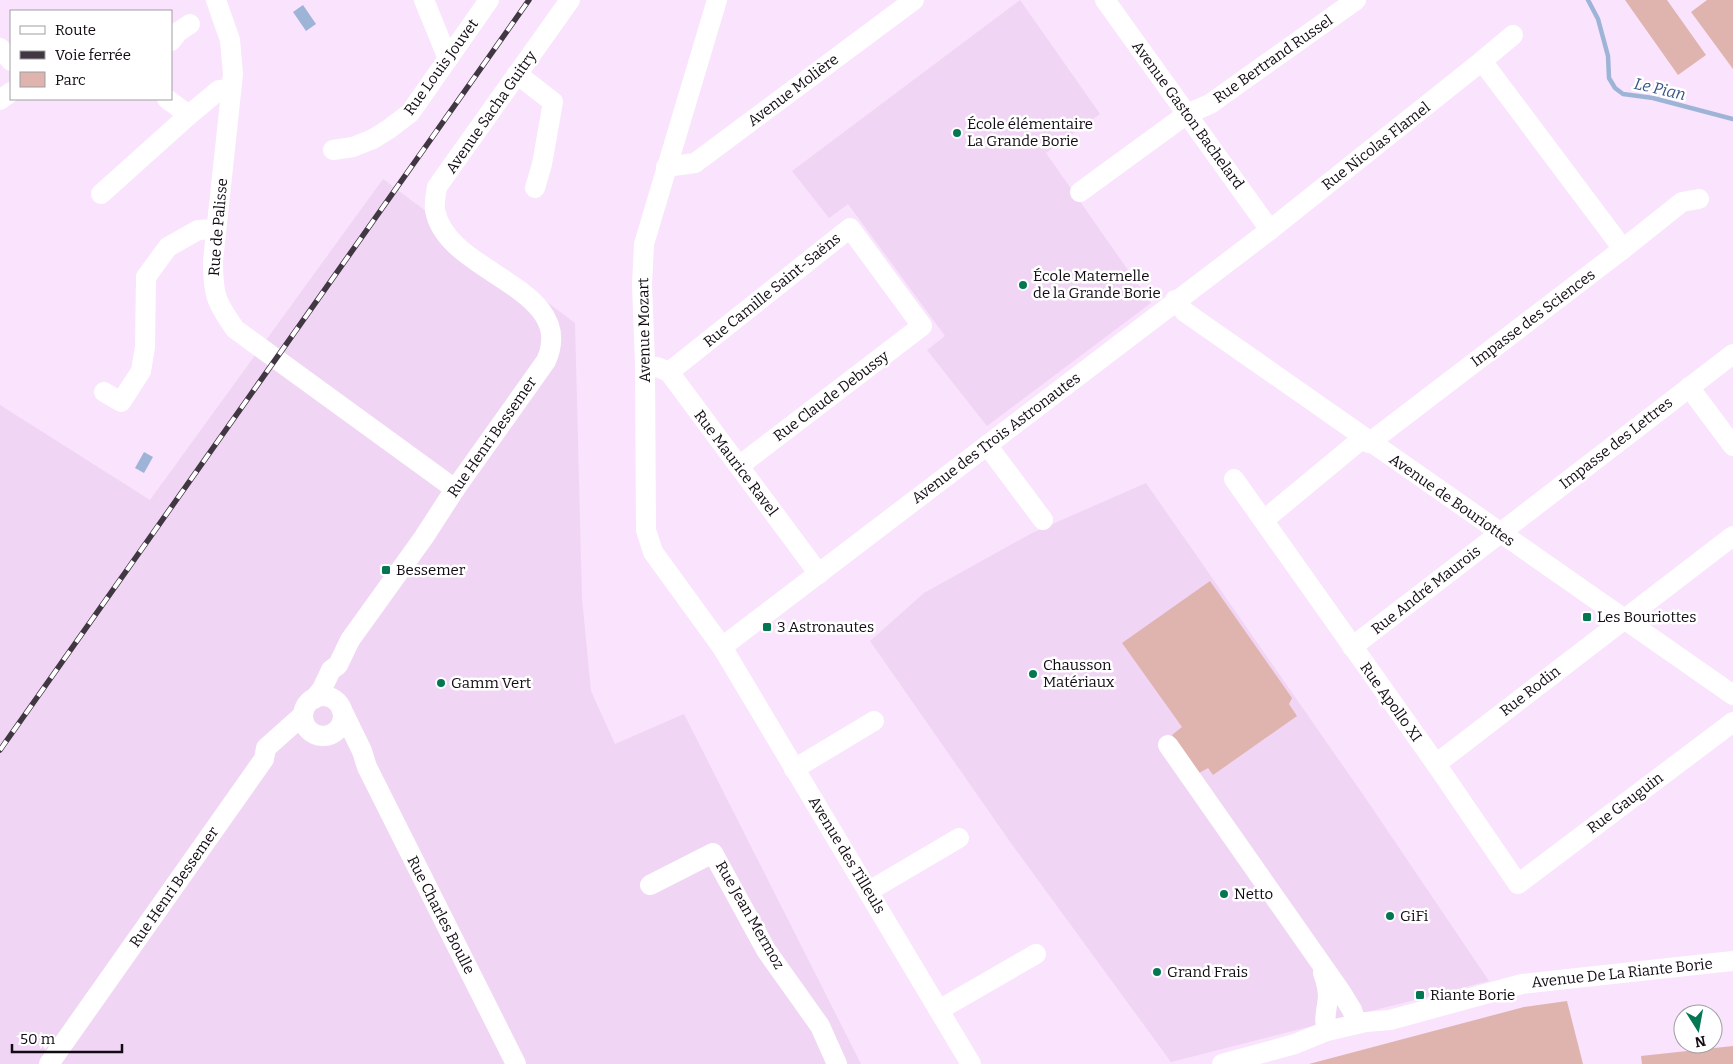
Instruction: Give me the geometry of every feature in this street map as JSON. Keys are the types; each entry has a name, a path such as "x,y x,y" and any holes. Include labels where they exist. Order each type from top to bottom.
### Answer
{"street":[{"name":"Rue de Palisse","path":"216,0 230,40 232,74 213,261 213,285 219,307 235,329 455,489"},
{"path":"424,0 448,59"},
{"name":"Rue Louis Jouvet","path":"333,150 353,147 373,139 390,129 410,113 489,0"},
{"name":"Avenue Sacha Guitry","path":"442,230 435,209 437,187 570,0"},
{"name":"Avenue Mozart","path":"717,0 644,244 642,285 645,363 646,530 653,552 722,647"},
{"name":"Avenue Molière","path":"666,167 695,162 914,0"},
{"name":"Avenue Gaston Bachelard","path":"1105,0 1270,230"},
{"name":"Rue Bertrand Russel","path":"1080,192 1187,114 1210,104 1356,0"},
{"path":"172,40 178,32 190,24"},
{"name":"Rue Nicolas Flamel","path":"1270,230 1513,35"},
{"path":"0,48 10,59"},
{"path":"1482,61 1623,249"},
{"path":"517,74 553,102 542,164 535,188"},
{"path":"100,194 188,114 219,90 231,88"},
{"path":"168,100 188,114"},
{"name":"Impasse des Sciences","path":"1366,441 1623,249 1682,202 1699,199"},
{"name":"Rue Camille Saint-Saëns","path":"669,372 850,228 922,326"},
{"path":"104,392 121,402 141,371 145,346 146,277 168,247 198,230 216,229"},
{"name":"Rue Henri Bessemer","path":"50,1064 264,759 266,748 308,707 322,689 331,670 338,665 350,640 546,361 551,349 549,323 535,302 456,247 442,230"},
{"name":"Avenue des Trois Astronautes","path":"722,647 1270,230"},
{"name":"Avenue de Bouriottes","path":"1176,300 1185,312 1366,441 1733,695"},
{"name":"Rue Claude Debussy","path":"739,466 922,326"},
{"name":"Impasse des Lettres","path":"1500,533 1733,354"},
{"path":"645,363 669,372"},
{"name":"Rue Maurice Ravel","path":"669,372 818,574"},
{"path":"1689,386 1733,446"},
{"path":"1264,520 1366,441"},
{"path":"987,445 1043,520"},
{"name":"Rue Apollo XI","path":"1234,479 1436,764 1518,884"},
{"name":"Rue André Maurois","path":"1352,647 1500,533"},
{"name":"Rue Rodin","path":"1436,764 1733,536"},
{"name":"Avenue des Tilleuls","path":"722,647 971,1064"},
{"name":"Rue Henri Bessemer","path":"324,736 338,728 343,717 338,692 340,673 338,665"},
{"path":"324,736 315,734 306,726 308,707 323,696 329,697 340,707"},
{"name":"Rue Charles Boulle","path":"340,707 362,752 367,767 516,1064"},
{"path":"794,769 874,721"},
{"name":"Rue Gauguin","path":"1518,884 1733,722"},
{"path":"264,759 293,740 324,736"},
{"name":"Rue Charles Boulle","path":"324,736 348,746 367,767"},
{"path":"1168,745 1348,1004 1358,1024"},
{"path":"869,891 959,838"},
{"name":"Rue Jean Mermoz","path":"650,885 714,853 766,950 820,1026 837,1064"},
{"path":"939,1010 1036,954"},
{"name":"Avenue De La Riante Borie","path":"1222,1064 1295,1044 1327,1031 1358,1024 1390,1020 1522,984 1733,961"},
{"path":"1321,966 1327,984 1328,996 1325,1025 1327,1031"}],"shaded area":[{"path":"1020,0 1100,114 1046,153 1151,303 987,426 927,350 945,336 848,204 829,218 792,171"},
{"path":"383,179 575,323 582,599 591,691 615,744 684,714 861,1064 0,1064 0,405 150,500"},
{"path":"1146,483 1364,796 1489,981 1171,1062 1013,846 870,641 924,593 1032,533"}],"green space":[{"path":"1625,0 1667,0 1706,55 1678,75"},
{"path":"1707,0 1733,0 1733,69 1691,12"},
{"path":"1210,581 1292,698 1289,704 1297,716 1213,775 1208,768 1199,773 1172,735 1182,727 1122,643"},
{"path":"1567,1001 1583,1064 1309,1064 1524,1007"},
{"path":"1733,1046 1733,1064 1642,1064 1641,1056 1673,1053 1723,1054 1723,1047"}],"water":[{"path":"303,5 316,24 306,31 293,12"},
{"path":"144,452 153,457 144,473 135,468"}],"waterway":[{"name":"Le Pian","path":"1588,0 1598,19 1608,56 1609,78 1615,88 1623,94 1653,98 1733,119"}],"railway":[{"path":"0,750 529,0"}],"place":[{"name":"École élémentaire La Grande Borie","path":"957,133"},
{"name":"École Maternelle de la Grande Borie","path":"1023,285"},
{"name":"Bessemer","path":"386,570"},
{"name":"Les Bouriottes","path":"1587,617"},
{"name":"3 Astronautes","path":"767,627"},
{"name":"Chausson Matériaux","path":"1033,674"},
{"name":"Gamm Vert","path":"441,683"},
{"name":"Netto","path":"1224,894"},
{"name":"GiFi","path":"1390,916"},
{"name":"Grand Frais","path":"1157,972"},
{"name":"Riante Borie","path":"1420,995"}]}
